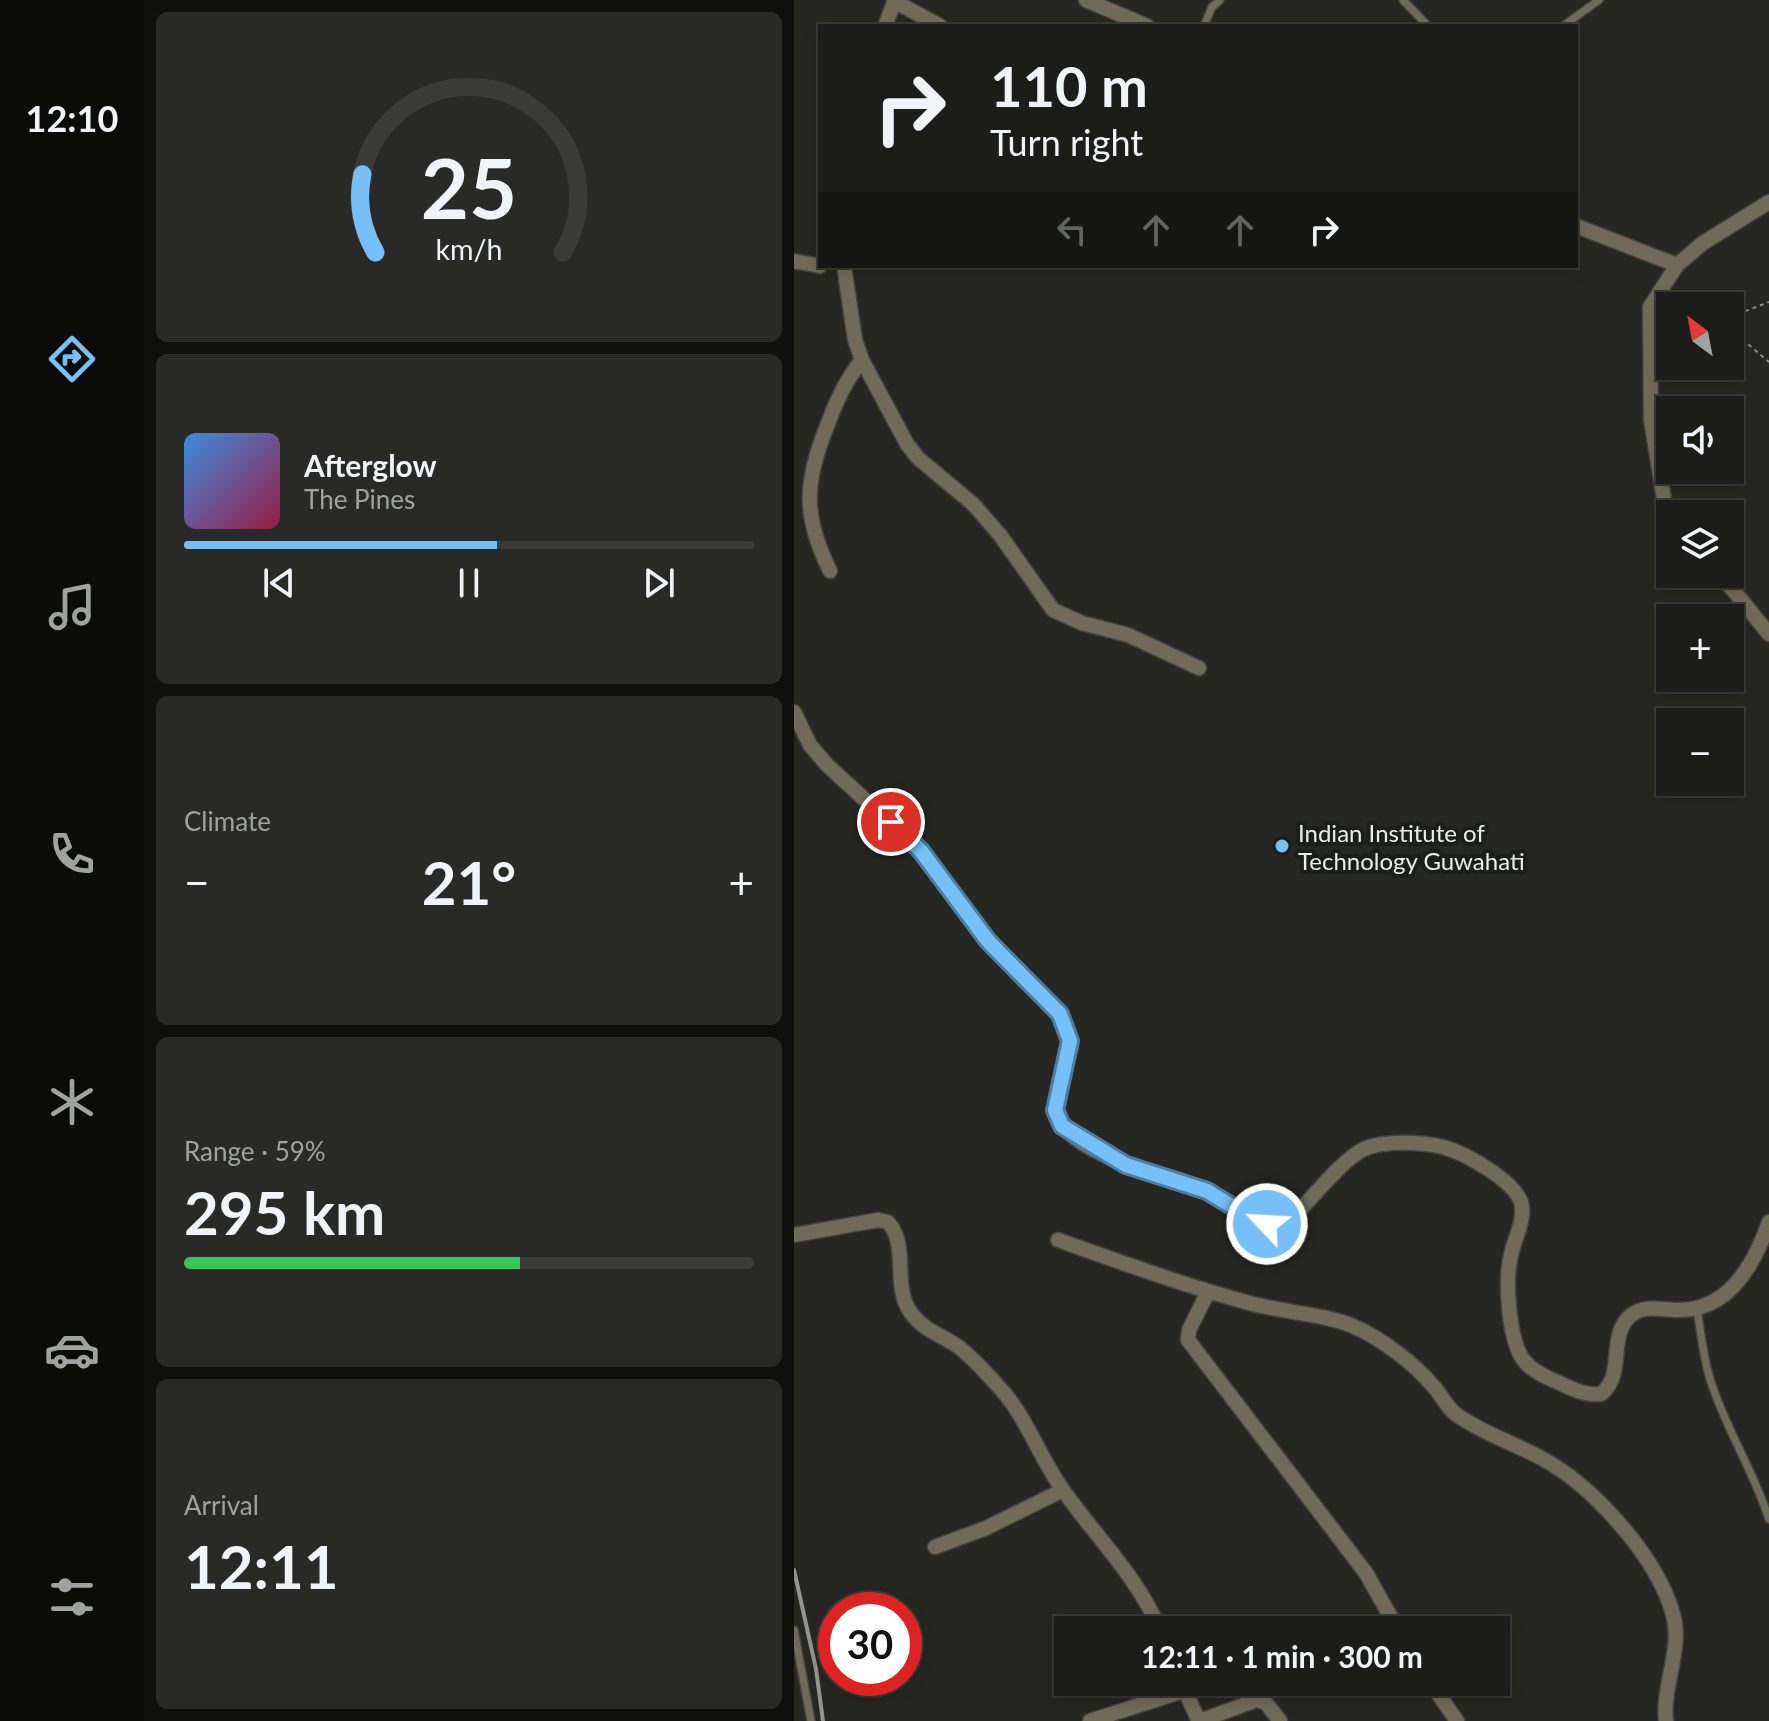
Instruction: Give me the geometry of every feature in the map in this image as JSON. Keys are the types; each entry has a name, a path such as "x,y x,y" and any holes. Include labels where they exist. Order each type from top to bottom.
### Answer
{"street":[{"path":"1086,0 1142,24"},
{"path":"886,24 895,1 936,24"},
{"path":"1664,500 1651,420 1650,307 1677,265 1703,243 1769,202"},
{"path":"1578,227 1677,265"},
{"path":"794,261 818,266"},
{"path":"844,268 855,340 862,360 907,444 918,458 973,504 1000,535 1053,610 1082,623 1128,635 1199,668"},
{"path":"830,571 817,545 807,489 813,461 845,382 862,360"},
{"path":"1731,588 1769,634"},
{"path":"794,712 810,745 827,765 921,851 982,933 1060,1014 1068,1028 1070,1053 1055,1110 1057,1119 1068,1132 1126,1165 1188,1183 1267,1224 1288,1220 1354,1156 1371,1146 1442,1147 1464,1156 1513,1188 1522,1205 1508,1268 1518,1350 1523,1360 1541,1375 1582,1393 1601,1394 1608,1388 1614,1378 1618,1336 1622,1324 1633,1313 1644,1308 1697,1309 1724,1294 1748,1271 1769,1222"},
{"path":"794,1235 878,1220 888,1222 896,1230 899,1282 910,1311 932,1333 961,1348 1002,1390 1024,1419 1063,1490 1131,1577 1152,1616"},
{"path":"1058,1240 1134,1269 1208,1292 1287,1313 1349,1324 1367,1333 1421,1373 1457,1415 1545,1460 1593,1499 1629,1536 1651,1565 1674,1617 1671,1664 1664,1702 1666,1721"},
{"path":"1208,1292 1189,1330 1188,1340 1366,1573 1390,1616"},
{"path":"935,1547 986,1528 1063,1490"},
{"path":"1090,1721 1156,1696"},
{"path":"1187,1696 1197,1717 1205,1719 1257,1700 1266,1703 1280,1721"},
{"path":"1440,1696 1457,1721"}],"lane":[{"path":"1205,24 1212,7 1220,0"},
{"path":"1403,0 1426,24"},
{"path":"1566,24 1599,0"},
{"path":"1697,1309 1711,1385 1769,1519"},
{"path":"794,1630 811,1721"}],"path":[{"path":"1744,312 1769,302"},
{"path":"1744,341 1769,362"}],"railway":[{"path":"794,1570 816,1669 823,1721"}],"place":[{"name":"Indian Institute of Technology Guwahati","path":"1282,846"}],"route":[{"path":"891,822 921,851 975,926 1050,1001 1068,1028 1070,1053 1055,1110 1062,1126 1077,1138 1126,1165 1188,1183 1267,1224"}]}
